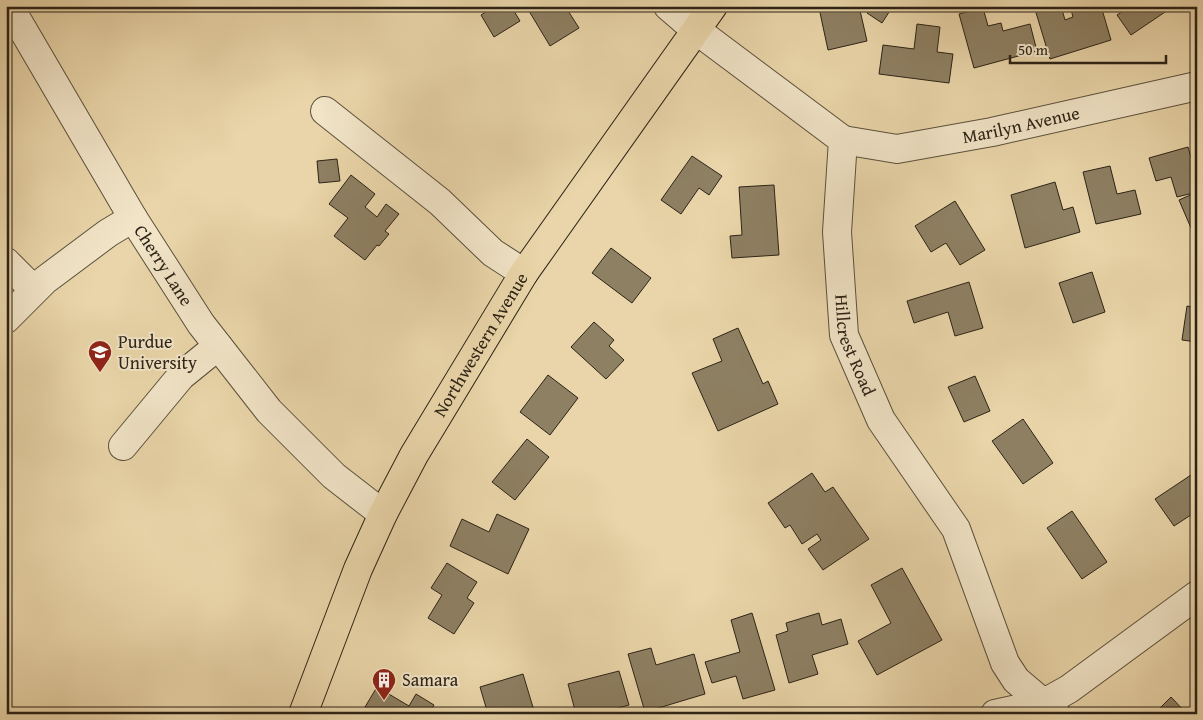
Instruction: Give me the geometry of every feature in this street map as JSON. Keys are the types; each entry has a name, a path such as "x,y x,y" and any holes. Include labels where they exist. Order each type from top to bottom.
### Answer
{"main road":[{"name":"Northwestern Avenue","path":"303,714 358,569 383,514 414,455 524,273 713,6"}],"street":[{"path":"668,6 696,30 843,140"},
{"name":"Cherry Lane","path":"11,19 132,218 201,324 269,411 334,476 383,514"},
{"name":"Marilyn Avenue","path":"843,140 897,150 992,132 1197,86"},
{"path":"325,111 440,202 493,253 524,273"},
{"name":"Hillcrest Road","path":"843,140 837,232 844,335 881,420 956,529 1006,663 1016,680 1050,708"},
{"path":"6,319 34,290 102,237 132,218"},
{"path":"6,262 34,290"},
{"path":"123,446 181,376 218,346"},
{"path":"995,714 1050,708 1068,689 1197,595"}],"building":[{"path":"495,6 511,6 520,21 494,37 481,15"},
{"path":"526,6 565,6 579,28 550,46"},
{"path":"827,6 859,6 867,41 828,50 819,8"},
{"path":"871,6 893,6 882,23 867,13"},
{"path":"1034,6 1061,6 1065,20 1073,17 1070,6 1101,6 1111,40 1050,59"},
{"path":"1130,6 1174,6 1131,35 1117,15"},
{"path":"983,8 988,26 1001,23 1003,31 1030,24 1037,51 974,68 959,14"},
{"path":"917,24 940,27 937,52 953,54 949,83 879,74 883,45 914,49"},
{"path":"1188,147 1197,177 1197,192 1177,197 1171,177 1156,181 1149,158"},
{"path":"692,156 722,176 709,195 699,188 681,214 661,200"},
{"path":"337,159 340,181 319,183 317,161"},
{"path":"1110,166 1117,194 1135,190 1141,214 1096,224 1083,172"},
{"path":"351,175 375,194 365,207 377,217 386,204 399,214 385,231 389,234 365,260 334,236 348,218 329,204"},
{"path":"1055,182 1063,210 1073,207 1080,232 1025,248 1011,195"},
{"path":"774,185 779,255 732,258 730,236 742,235 739,187"},
{"path":"1197,192 1197,225 1191,228 1179,200"},
{"path":"955,201 985,250 960,265 946,243 931,252 915,226"},
{"path":"611,248 651,278 632,303 592,273"},
{"path":"1092,272 1105,312 1073,323 1059,283"},
{"path":"969,282 983,328 955,336 948,312 914,323 907,301"},
{"path":"1187,306 1197,308 1197,342 1182,340"},
{"path":"594,322 614,340 609,346 624,360 606,379 571,347"},
{"path":"738,328 763,384 768,381 778,404 718,431 692,373 722,361 713,339"},
{"path":"548,375 578,398 550,435 520,412"},
{"path":"975,376 990,411 964,422 948,387"},
{"path":"1023,419 1053,463 1023,484 992,441"},
{"path":"527,439 549,457 515,500 492,482"},
{"path":"1197,471 1197,511 1174,526 1155,499"},
{"path":"812,473 825,492 833,487 869,539 823,570 808,549 821,540 817,534 802,544 790,525 785,528 768,503"},
{"path":"1072,511 1107,562 1082,579 1047,528"},
{"path":"497,514 529,529 508,574 450,546 462,519 489,532"},
{"path":"447,563 477,582 467,598 474,603 454,634 428,618 442,595 431,588"},
{"path":"902,568 942,640 877,675 858,641 891,623 871,585"},
{"path":"752,613 775,690 743,699 736,676 712,683 705,662 740,652 731,620"},
{"path":"819,613 822,625 841,619 848,644 812,655 818,674 789,683 776,635 788,631 786,623"},
{"path":"651,648 656,665 694,654 705,694 645,712 628,654"},
{"path":"619,671 629,705 596,714 576,714 568,684"},
{"path":"523,674 535,714 488,714 480,687"},
{"name":"Samara","path":"377,687 409,706 416,694 434,705 429,714 377,714 365,707"},
{"path":"1171,697 1187,714 1154,714"}],"place":[{"name":"Purdue University","path":"100,373"},
{"name":"Samara","path":"384,701"}]}
